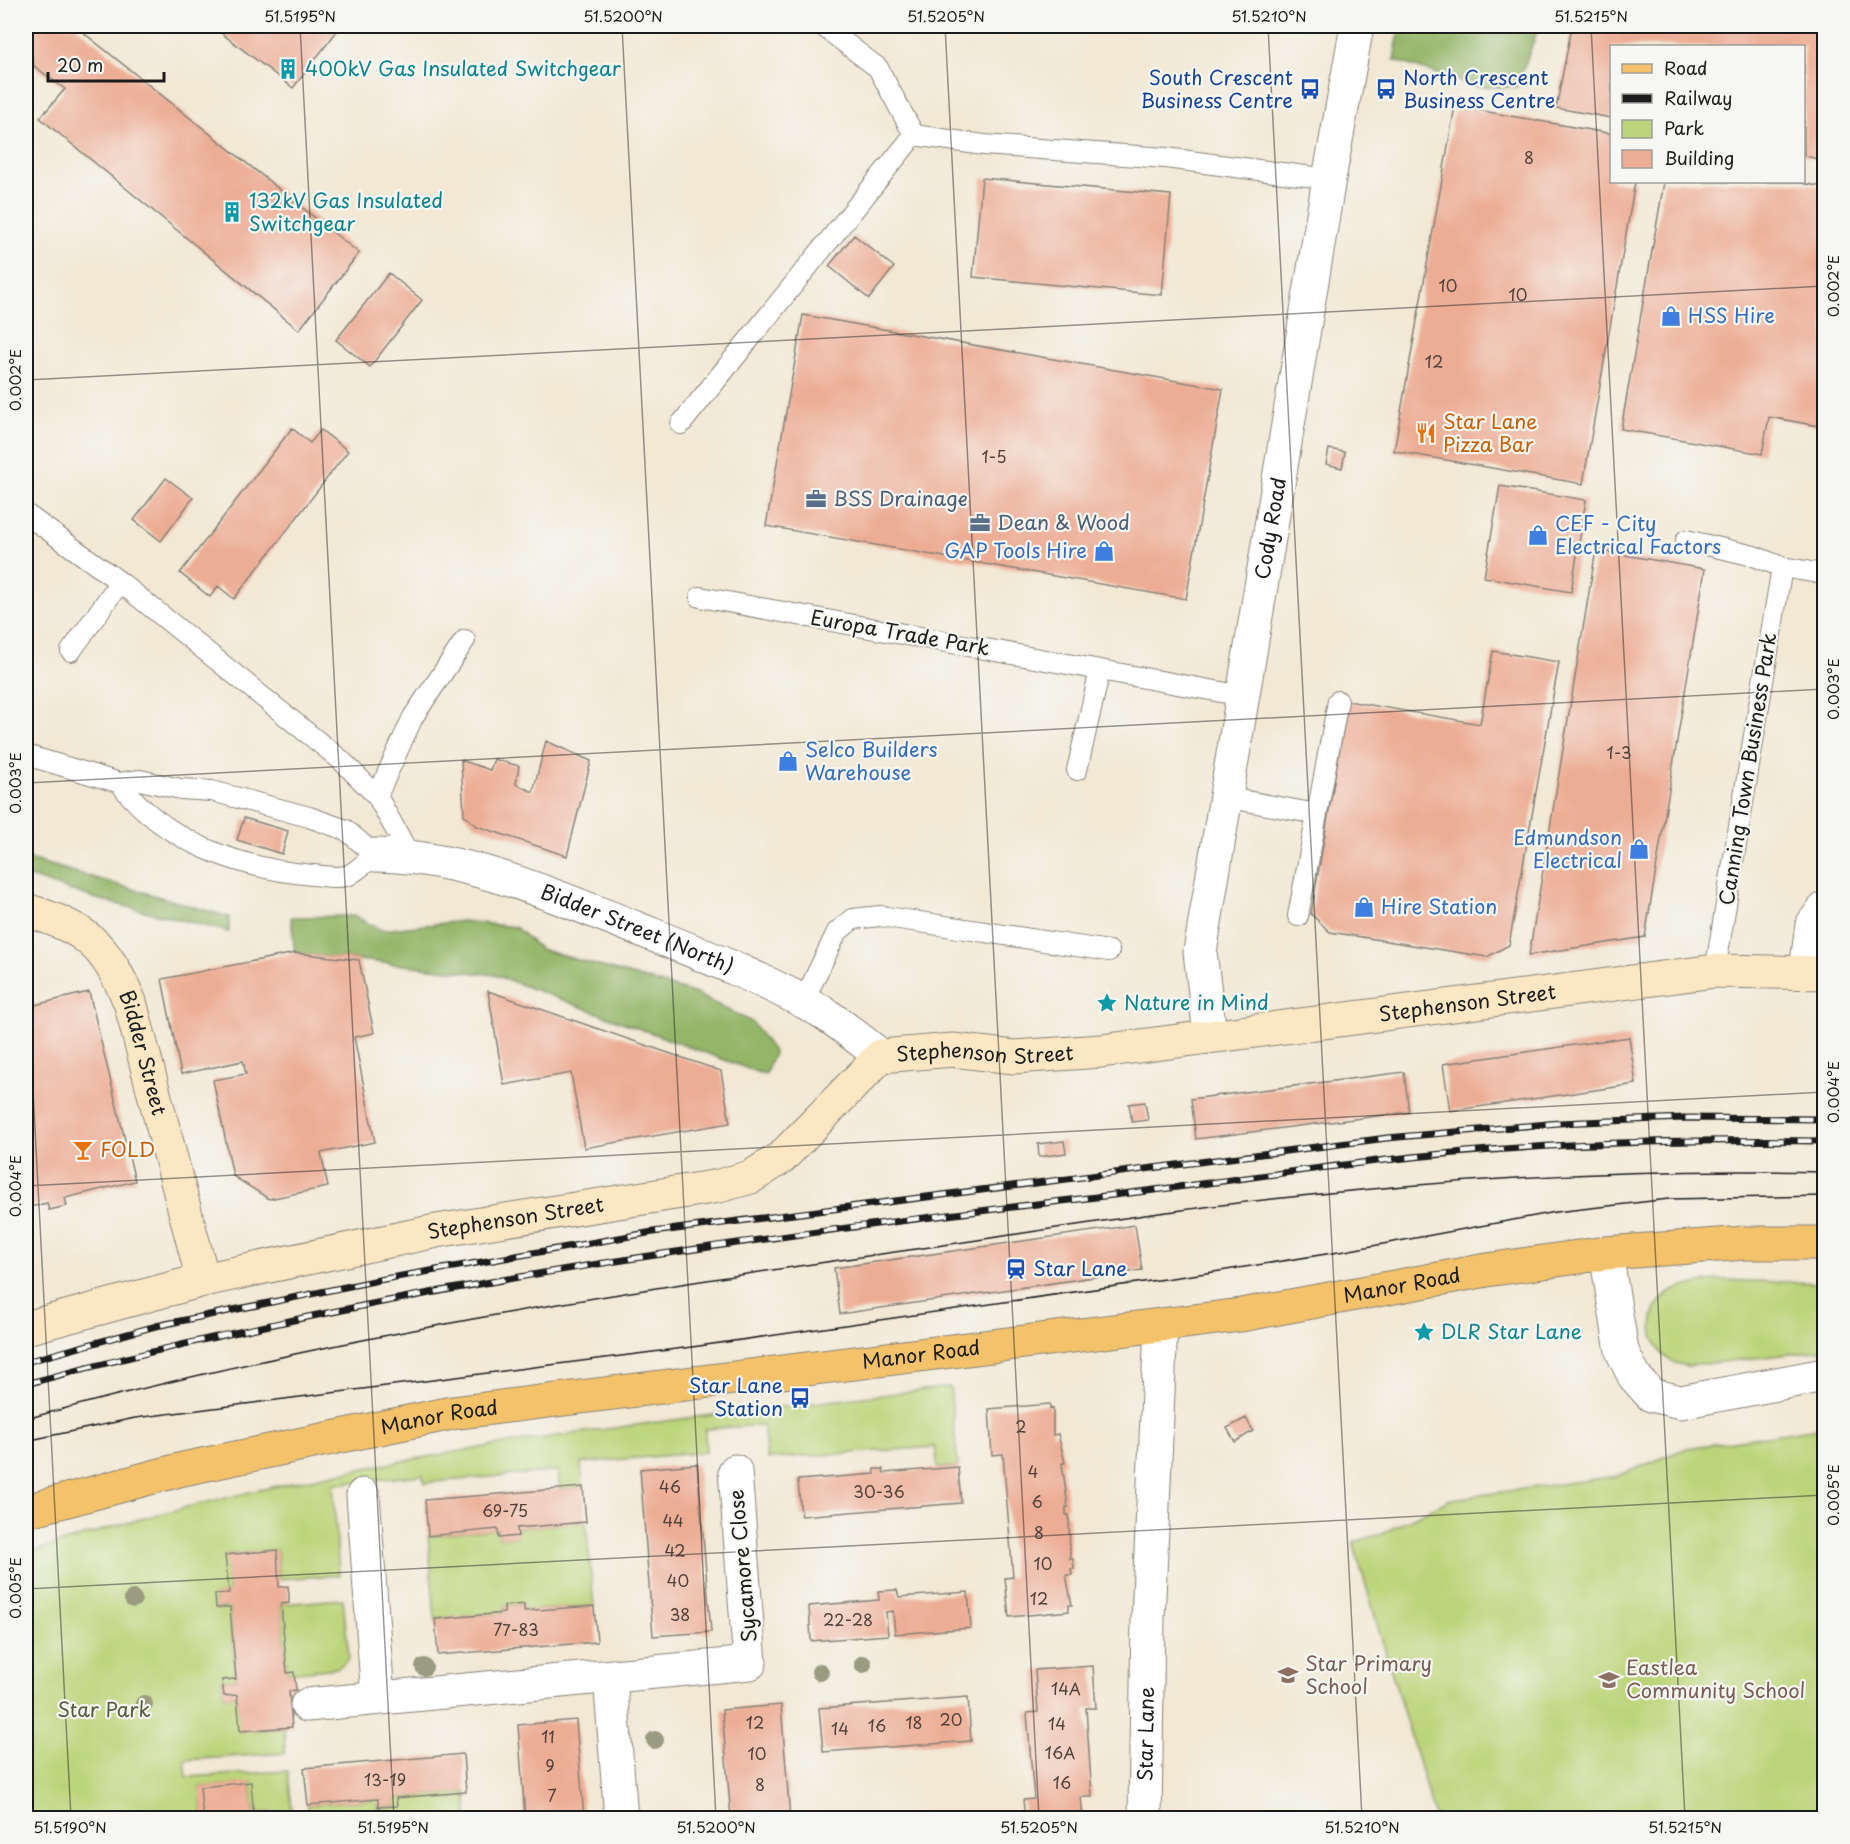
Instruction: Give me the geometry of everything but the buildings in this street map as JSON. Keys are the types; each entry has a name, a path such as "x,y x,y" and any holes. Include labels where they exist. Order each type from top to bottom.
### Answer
{"main road":[{"name":"Bidder Street","path":"26,910 62,921 88,936 117,974 130,1002 203,1280"},
{"name":"Stephenson Street","path":"26,1328 203,1280 436,1231 719,1185 751,1177 781,1158 881,1056 953,1050 1014,1057 1101,1051 1210,1034 1715,970 1815,972"},
{"name":"Manor Road","path":"26,1511 183,1469 452,1413 1264,1312 1487,1270 1606,1253 1746,1243 1824,1243"}],"street":[{"name":"Cody Road","path":"1210,1034 1200,952 1224,797 1357,26"},
{"name":"Bidder Street (North)","path":"375,855 410,856 474,871 550,894 759,978 820,1011 881,1056"},
{"path":"1815,972 1812,925 1824,909"},
{"path":"1606,1253 1622,1351 1634,1376 1651,1395 1681,1402 1824,1375"},
{"name":"Star Lane","path":"1145,1818 1148,1619 1161,1325"},
{"name":"Sycamore Close","path":"307,1705 750,1663 735,1471"},
{"path":"363,1495 378,1698"},
{"path":"610,1677 621,1818"}],"lane":[{"path":"823,26 878,68 914,135"},
{"path":"914,135 984,145 1166,158 1329,179"},
{"path":"681,424 914,135"},
{"path":"26,514 120,582 341,760 377,796 410,856"},
{"path":"1686,540 1754,556 1782,567 1824,574"},
{"name":"Canning Town Business Park","path":"1715,970 1782,567"},
{"path":"71,651 120,582"},
{"name":"Europa Trade Park","path":"700,597 1243,696"},
{"path":"377,796 413,717 465,640"},
{"path":"1077,770 1100,670"},
{"path":"1298,916 1338,701"},
{"path":"26,755 120,783 140,780 181,789 212,791 309,817 346,830 375,855 349,875 335,877 290,873 260,866 207,850 183,839 135,803 120,783"},
{"path":"1224,797 1317,814"},
{"path":"803,1002 837,932 853,919 880,916 1109,951"}],"green space":[{"path":"1400,26 1539,26 1517,87 1477,87 1394,60"},
{"path":"26,858 229,917 229,932 97,899 26,876"},
{"path":"354,916 381,930 463,921 515,927 540,949 694,993 752,1022 774,1053 765,1075 495,975 295,953 291,917"},
{"path":"1717,1280 1824,1283 1824,1350 1687,1366 1671,1361 1661,1353 1653,1335 1652,1325 1657,1306 1671,1292"},
{"name":"Star Park","path":"950,1387 958,1467 938,1468 935,1447 767,1459 763,1425 705,1429 706,1452 581,1463 583,1487 560,1489 558,1471 424,1483 423,1475 333,1484 339,1575 279,1579 277,1550 226,1555 229,1593 215,1595 216,1608 230,1607 236,1679 222,1680 224,1696 237,1695 241,1731 284,1728 285,1753 185,1760 187,1777 288,1771 292,1811 254,1813 251,1783 200,1787 203,1818 26,1818 26,1554 171,1511 364,1468 656,1422"},
{"name":"Eastlea Community School","path":"1824,1427 1824,1818 1435,1818 1353,1542 1381,1534 1451,1499 1617,1476 1687,1448"},
{"path":"586,1522 594,1606 524,1611 523,1604 504,1606 504,1613 435,1619 428,1536 498,1529 499,1538 517,1536 517,1528"},
{"path":"343,1599 349,1658 338,1668 287,1673 281,1604"},
{"path":"466,1792 468,1818 309,1818 308,1805 378,1799 378,1807 397,1806 396,1798"}],"tram line":[{"path":"26,1419 248,1364 472,1319 697,1281 1140,1216 1365,1189 1518,1178 1671,1172 1824,1172"},
{"path":"26,1441 135,1418 692,1347 1220,1271 1345,1251 1556,1212 1669,1199 1824,1196"}],"railway":[{"path":"26,1362 156,1326 379,1280 653,1232 1387,1138 1559,1123 1684,1118 1824,1119"},
{"path":"26,1384 158,1350 423,1294 557,1271 826,1231 1441,1154 1605,1143 1824,1141"}],"place":[{"name":"400kV Gas Insulated Switchgear","path":"288,69"},
{"name":"South Crescent Business Centre","path":"1310,89"},
{"name":"North Crescent Business Centre","path":"1386,89"},
{"name":"132kV Gas Insulated Switchgear","path":"232,212"},
{"name":"HSS Hire","path":"1671,316"},
{"name":"Star Lane Pizza Bar","path":"1426,433"},
{"name":"BSS Drainage","path":"816,499"},
{"name":"Dean & Wood","path":"980,523"},
{"name":"CEF - City Electrical Factors","path":"1538,535"},
{"name":"GAP Tools Hire","path":"1104,551"},
{"name":"Selco Builders Warehouse","path":"788,761"},
{"name":"Edmundson Electrical","path":"1639,849"},
{"name":"Hire Station","path":"1364,907"},
{"name":"Nature in Mind","path":"1107,1003"},
{"name":"FOLD","path":"83,1150"},
{"name":"Star Lane","path":"1016,1269"},
{"name":"DLR Star Lane","path":"1424,1332"},
{"name":"Star Lane Station","path":"800,1398"},
{"name":"Star Primary School","path":"1288,1675"},
{"name":"Eastlea Community School","path":"1609,1680"}]}
